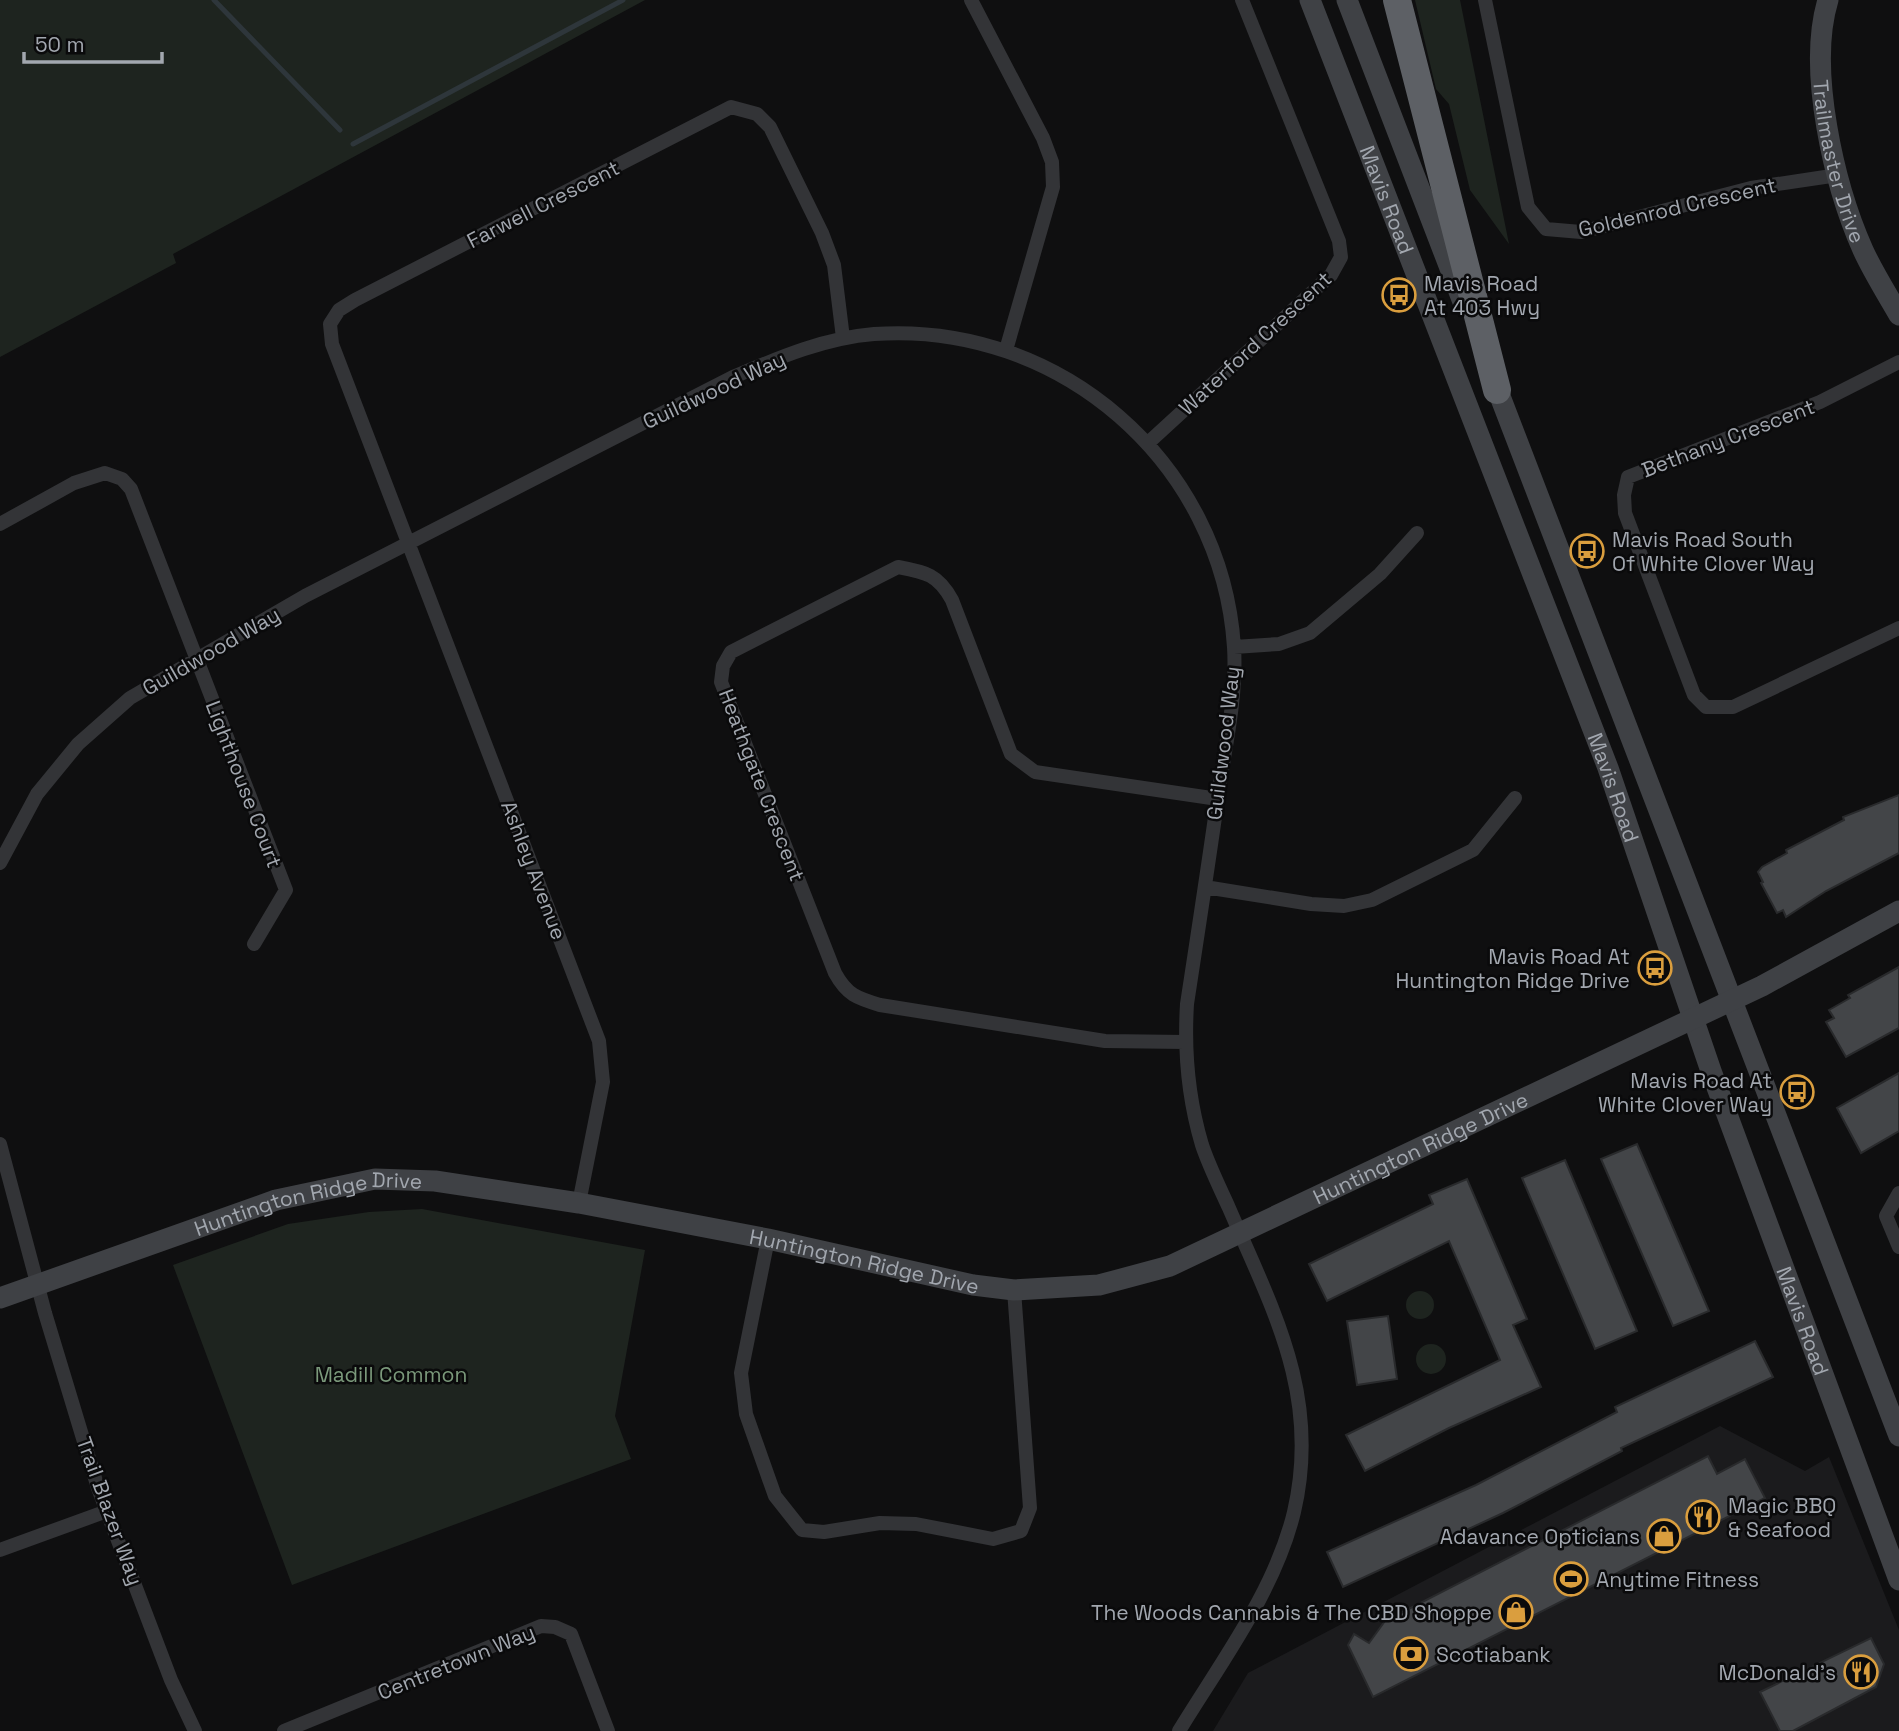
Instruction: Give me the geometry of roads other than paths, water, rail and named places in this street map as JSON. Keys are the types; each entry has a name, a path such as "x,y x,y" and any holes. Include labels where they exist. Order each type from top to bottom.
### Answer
{"highway":[{"path":"1397,0 1497,390"}],"main road":[{"name":"Mavis Road","path":"1310,0 1608,768 1693,1018 1899,1580"},
{"name":"Mavis Road","path":"1347,0 1899,1436"},
{"name":"Trailmaster Drive","path":"1828,0 1823,17 1820,82 1838,174 1863,249 1899,315"},
{"name":"Huntington Ridge Drive","path":"0,1298 176,1233 276,1200 375,1180 435,1181 579,1203 768,1239 973,1285 1014,1290 1099,1284 1170,1266 1732,1000 1899,911"}],"street":[{"path":"971,0 1043,138 1052,162 1053,187 1006,350"},
{"name":"Waterford Crescent","path":"1148,443 1331,275 1341,257 1339,241 1242,0"},
{"name":"Goldenrod Crescent","path":"1485,0 1528,207 1546,229 1581,232 1751,188 1838,174"},
{"name":"Farwell Crescent","path":"410,545 332,344 330,324 339,310 731,107 757,114 770,127 822,233 834,265 843,338"},
{"name":"Guildwood Way","path":"0,863 37,794 78,744 130,698 305,596 410,545 733,377 787,354 843,338 920,334 1006,350 1068,378 1108,407 1148,443 1176,477 1199,516 1220,573 1234,647 1231,714 1187,1004 1185,1042 1190,1094 1203,1147 1272,1302 1292,1361 1299,1405 1299,1483 1294,1512 1271,1575 1179,1731"},
{"name":"Bethany Crescent","path":"1899,362 1820,402 1628,477 1624,495 1625,513 1694,695 1706,706 1732,707 1899,628"},
{"path":"0,524 74,483 105,473 122,480 131,489 195,660"},
{"path":"1234,647 1279,644 1310,633 1380,574 1418,533"},
{"name":"Ashley Avenue","path":"410,545 599,1041 603,1082 579,1203"},
{"name":"Heathgate Crescent","path":"1185,1042 1105,1041 880,1005 853,998 835,973 720,682 723,666 731,652 898,567 924,572 943,582 952,600 1011,754 1035,772 1218,799"},
{"name":"Lighthouse Court","path":"195,660 286,890 254,944"},
{"path":"1205,887 1311,904 1344,906 1372,900 1473,850 1515,798"},
{"path":"0,1144 40,1285"},
{"path":"1899,1193 1886,1216 1899,1247"},
{"path":"768,1239 741,1373 746,1414 775,1496 802,1530 824,1532 880,1523 916,1524 993,1539 1021,1531 1030,1508 1014,1290"},
{"name":"Trail Blazer Way","path":"40,1285 45,1313 107,1511 171,1680 195,1731"},
{"path":"0,1550 107,1511"},
{"name":"Centretown Way","path":"284,1731 541,1626 571,1634 608,1731"}],"waterway":[{"path":"214,0 340,130"},
{"path":"353,144 623,0"}],"place":[{"name":"Mavis Road At 403 Hwy","path":"1399,295"},
{"name":"Mavis Road South Of White Clover Way","path":"1587,551"},
{"name":"Mavis Road At Huntington Ridge Drive","path":"1655,968"},
{"name":"Mavis Road At White Clover Way","path":"1797,1092"},
{"name":"Magic BBQ & Seafood","path":"1703,1517"},
{"name":"Adavance Opticians","path":"1664,1536"},
{"name":"Anytime Fitness","path":"1571,1579"},
{"name":"The Woods Cannabis & The CBD Shoppe","path":"1516,1612"},
{"name":"Scotiabank","path":"1411,1654"},
{"name":"McDonald's","path":"1861,1672"}],"park label":[{"name":"Madill Common","path":"391,1374"}]}
